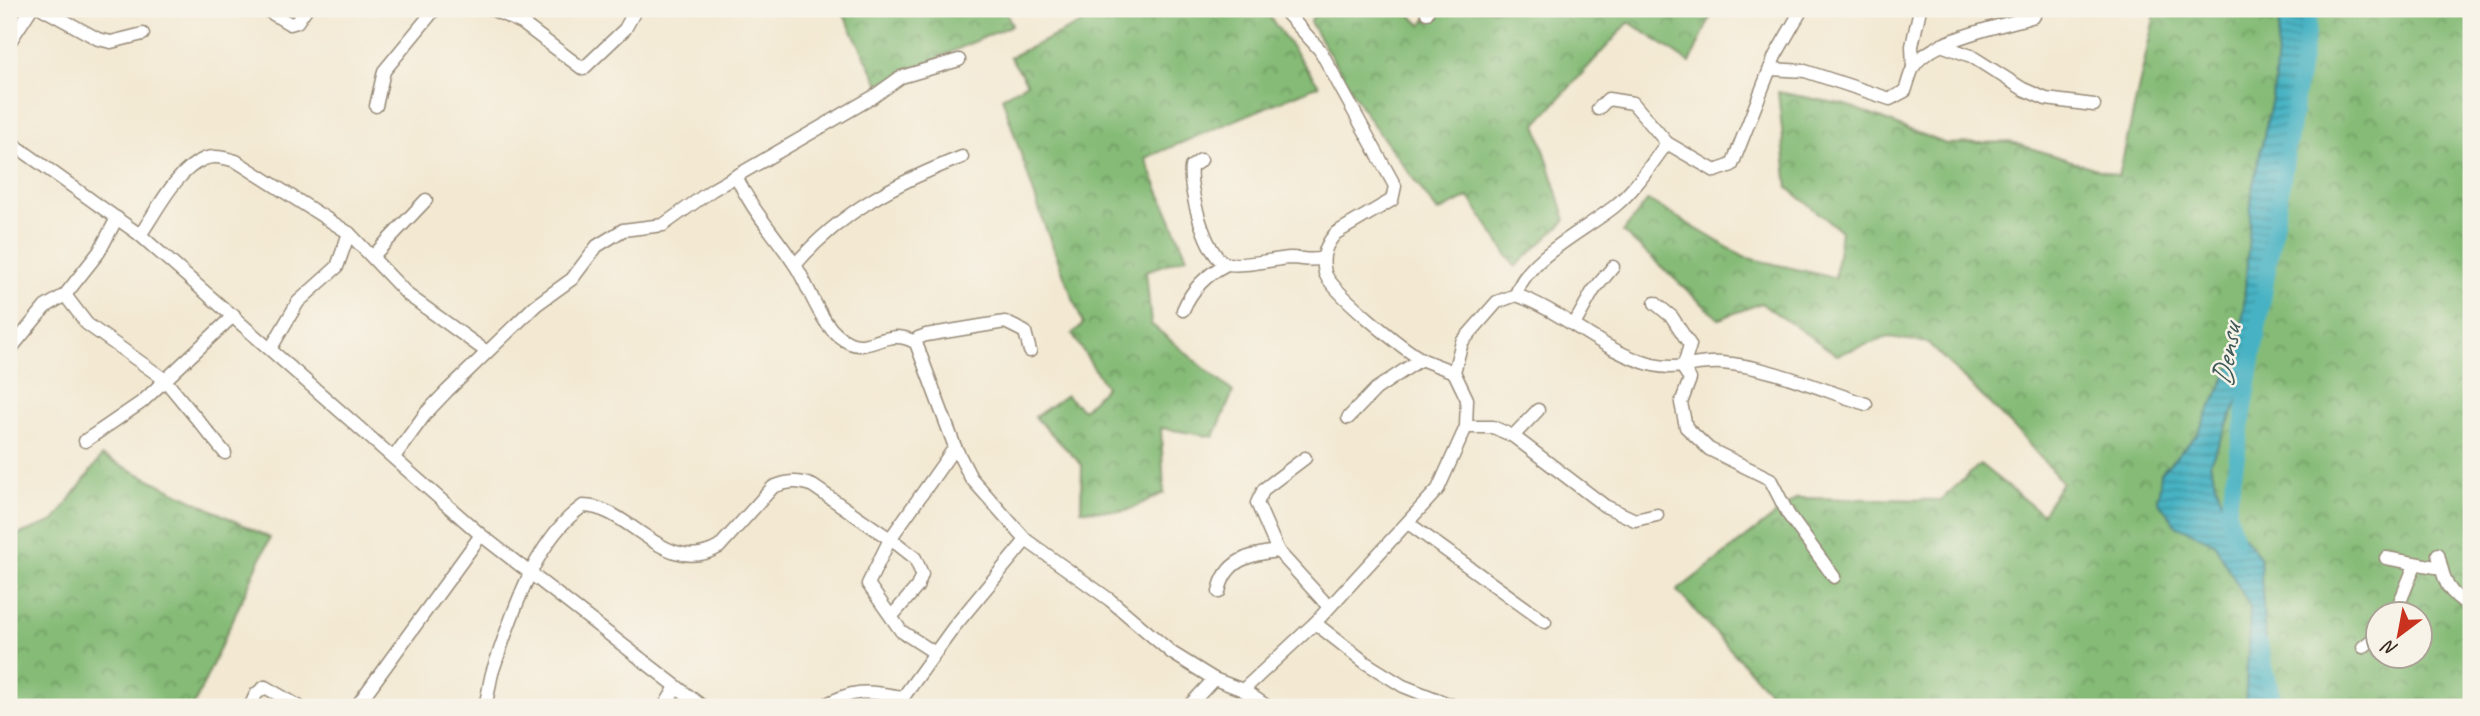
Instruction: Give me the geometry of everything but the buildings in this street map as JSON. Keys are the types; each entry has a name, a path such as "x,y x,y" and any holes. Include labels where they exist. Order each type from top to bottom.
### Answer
{"street":[{"path":"9,43 31,9"},
{"path":"43,9 98,39 111,42 143,34"},
{"path":"265,9 290,24 297,22 306,9"},
{"path":"376,106 384,71 435,9"},
{"path":"491,9 522,23 583,69 625,29 635,9"},
{"path":"1283,9 1320,50 1395,186 1392,200 1336,233 1322,258 1326,276 1344,296 1421,359 1454,372"},
{"path":"1598,109 1608,99 1637,98 1667,143 1715,171 1732,165 1770,69 1802,9"},
{"path":"1770,69 1805,71 1890,99 1905,91 1913,66 1913,36 1920,9"},
{"path":"1913,66 1927,51 1941,45 2034,16"},
{"path":"1941,45 1971,56 2023,89 2046,99 2094,106"},
{"path":"394,457 425,413 536,305 572,279 597,246 623,230 663,225 736,176 873,97 901,77 959,60"},
{"path":"9,141 140,234 481,535 703,707"},
{"path":"1516,295 1519,284 1540,262 1624,197 1667,143"},
{"path":"140,234 182,175 202,160 217,156 236,160 349,233 373,256 383,272 408,295 487,352"},
{"path":"795,265 819,239 864,203 896,184 962,157"},
{"path":"1201,160 1191,167 1190,173 1197,209 1210,246 1218,259 1227,264"},
{"path":"736,176 750,206 795,265 829,325 846,341 855,345 891,336 905,336 916,343 955,447 971,478 1026,540 1110,600 1172,653 1214,678 1243,690 1268,707"},
{"path":"373,256 426,200"},
{"path":"9,351 45,307 65,295 99,251 117,218"},
{"path":"271,348 298,302 337,267 349,233"},
{"path":"1183,310 1188,298 1207,276 1227,264 1289,258 1309,262 1322,258"},
{"path":"1574,326 1593,291 1613,267"},
{"path":"65,295 87,324 164,379 225,453"},
{"path":"1243,690 1315,623 1438,489 1466,427 1467,399 1454,372 1462,342 1497,302 1516,295 1550,307 1604,346 1654,365 1684,368 1704,363 1738,365 1866,404"},
{"path":"1655,303 1672,317 1690,345 1684,368 1690,379 1681,403 1686,427 1709,449 1770,479 1788,514 1834,577"},
{"path":"85,441 142,402 234,315"},
{"path":"916,343 918,338 926,335 1005,321 1025,332 1030,351"},
{"path":"1348,418 1376,389 1421,359"},
{"path":"1513,436 1538,410"},
{"path":"1466,427 1493,427 1513,436 1605,506 1635,520 1657,515"},
{"path":"935,653 901,631 868,584 890,539 955,447"},
{"path":"1305,458 1264,489 1257,503 1278,551 1317,590 1329,607"},
{"path":"484,707 492,673 510,627 513,609 531,573 568,516 583,506 597,506 660,547 678,553 710,552 728,538 762,496 773,487 793,481 813,486 915,558 922,574 918,587 892,616"},
{"path":"1408,523 1545,622"},
{"path":"356,707 481,535"},
{"path":"821,707 845,694 871,691 899,702 1026,540"},
{"path":"1219,592 1221,580 1231,566 1248,554 1278,551"},
{"path":"2438,554 2441,568 2455,598 2471,606"},
{"path":"2386,558 2441,568"},
{"path":"2401,600 2415,565"},
{"path":"1315,623 1403,686 1456,707"},
{"path":"1188,707 1214,678"},
{"path":"250,707 256,694 265,687 300,707"},
{"path":"664,707 676,687"}],"green space":[{"path":"841,9 1005,9 1012,25 879,84"},
{"path":"1077,9 1264,9 1319,85 1145,158 1187,257 1146,271 1151,324 1233,392 1214,437 1161,428 1164,493 1126,511 1081,510 1082,465 1035,417 1066,395 1083,410 1106,387 1072,334 1083,324 1044,224 1002,97 1027,83 1010,57 1082,23"},
{"path":"1318,9 1405,9 1421,25 1435,9 1714,9 1690,63 1629,22 1536,124 1566,220 1515,267 1469,197 1438,212 1367,116 1310,22"},
{"path":"2156,9 2471,9 2471,707 1783,707 1677,591 1797,498 1941,500 1980,464 2042,514 2062,482 2018,432 1928,343 1888,337 1837,355 1761,303 1719,319 1623,232 1648,200 1744,257 1835,278 1841,231 1788,188 1778,92 1846,105 1946,144 2011,142 2119,176"},
{"path":"102,456 270,538 193,707 9,707 9,538 54,521"}],"water":[{"path":"2280,9 2303,9 2282,176 2259,310 2256,362 2210,463 2226,515 2260,557 2269,707 2245,707 2250,607 2214,543 2176,525 2158,501 2161,473 2198,433 2241,346 2252,190 2274,89"}],"waterway":[{"name":"Densu","path":"2236,541 2228,511 2311,9"},
{"name":"Densu","path":"2260,645 2275,707"}]}
